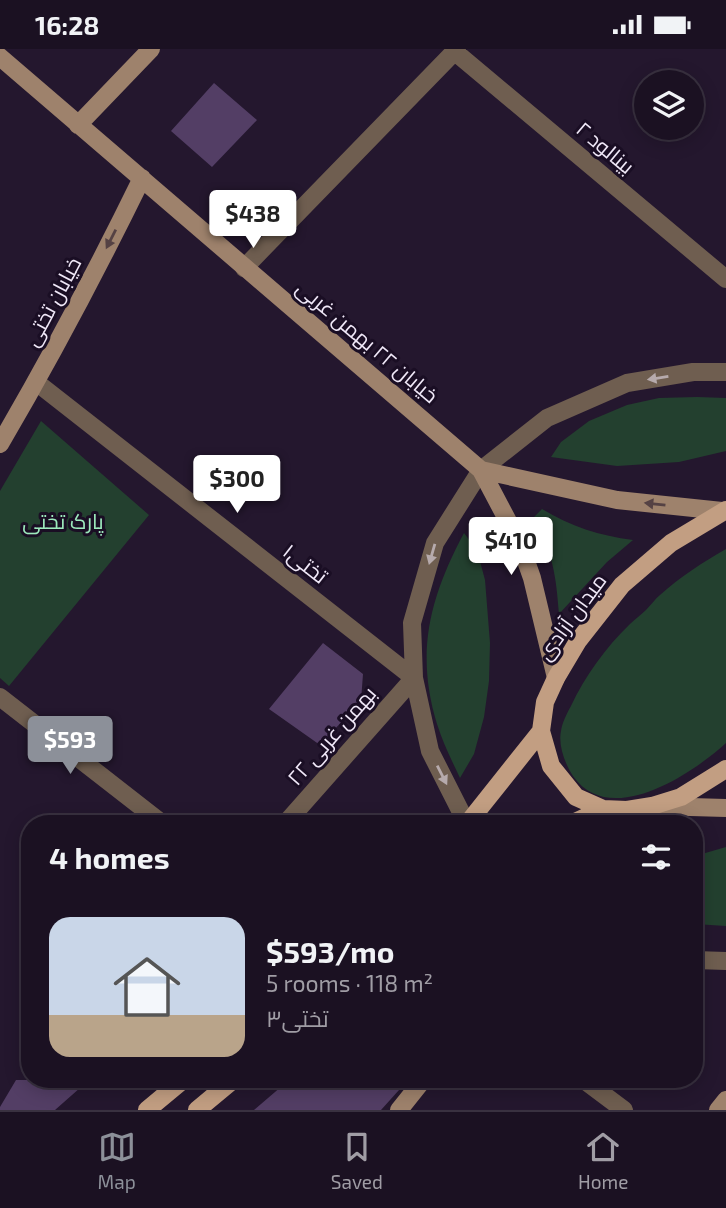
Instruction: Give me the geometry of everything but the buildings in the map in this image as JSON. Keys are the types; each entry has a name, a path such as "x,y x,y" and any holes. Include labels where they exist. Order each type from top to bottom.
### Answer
{"main road":[{"path":"78,125 152,49"},
{"name":"خیابان ۲۲ بهمن غربی","path":"0,57 481,470 520,544 532,578 556,677"},
{"name":"خیابان تختی","path":"0,444 36,382 142,178"},
{"name":"خیابان ۲۲ بهمن غربی","path":"481,470 617,500 724,510"},
{"name":"میدان آزادی","path":"724,510 671,543 622,585 578,641 556,677 545,702 541,731 551,766 576,797 603,809 627,810 681,797 726,769"},
{"path":"474,815 541,731"},
{"path":"652,806 726,808"},
{"path":"590,815 603,809"},
{"path":"147,1110 174,1088"},
{"path":"197,1110 223,1088"},
{"path":"400,1110 417,1088"},
{"path":"718,1110 726,1100"}],"street":[{"path":"244,268 455,50"},
{"name":"بینالود ۲","path":"455,50 726,279"},
{"path":"462,815 430,751 414,678 412,623 435,543 481,470 547,418 627,383 693,372 726,372"},
{"name":"تختی۱","path":"36,382 414,678"},
{"name":"۲۲ بهمن غربی","path":"293,815 414,678"},
{"path":"0,698 151,815"},
{"path":"703,960 726,961"},
{"path":"595,1088 624,1110"}],"green space":[{"path":"659,398 726,398 726,451 679,462 617,466 551,457 561,442 589,421 627,405"},
{"name":"پارک تختی","path":"41,421 149,515 9,686 0,678 0,491"},
{"path":"542,509 586,529 633,540 607,562 559,614 552,564 533,518"},
{"path":"464,533 477,550 485,580 490,643 484,717 474,754 460,778 437,724 430,698 427,649 430,625 442,580"},
{"path":"726,549 726,743 693,769 651,791 629,797 608,798 589,791 570,771 560,742 564,721 583,684 613,642 658,597 692,570"},
{"path":"726,847 726,926 703,925 703,854"}]}
